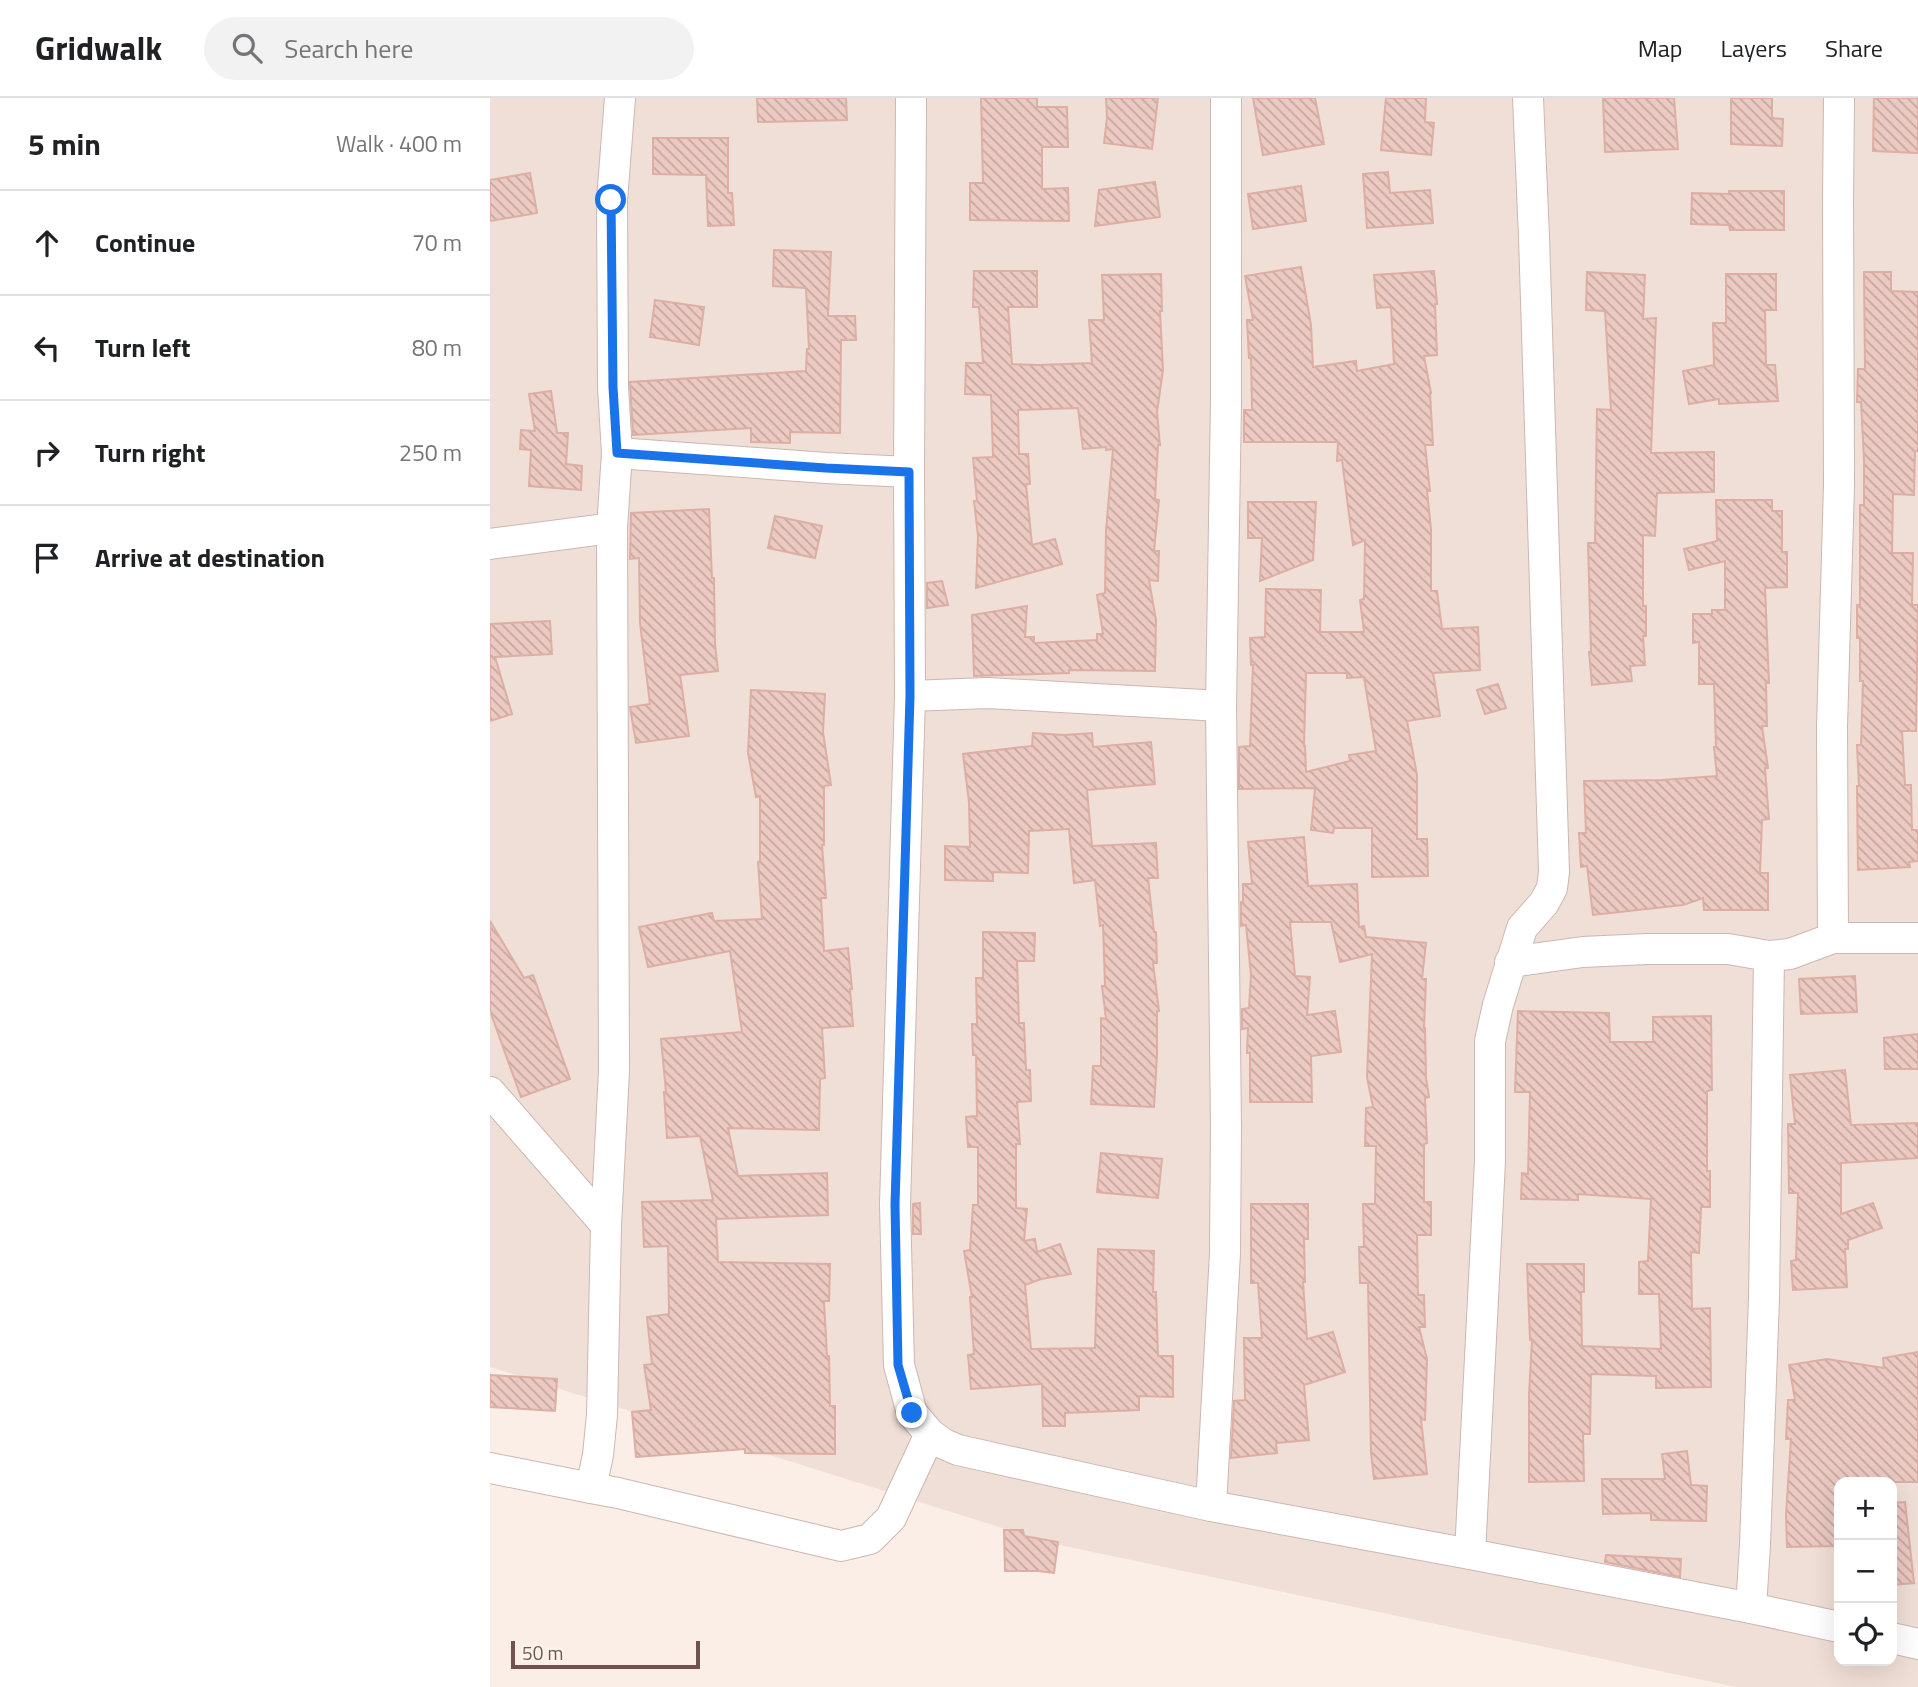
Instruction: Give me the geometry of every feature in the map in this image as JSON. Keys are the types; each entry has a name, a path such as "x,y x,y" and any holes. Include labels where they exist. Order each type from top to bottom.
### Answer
{"street":[{"path":"591,1488 598,1455 601,1415 606,1225 614,1071 612,528 617,453 613,387 611,200 620,98"},
{"path":"911,98 910,696 895,1205 898,1365 912,1413 930,1434 958,1450 1211,1506 1834,1626"},
{"path":"1211,1506 1225,1253 1221,706 1226,401 1226,98"},
{"path":"1470,1554 1488,1202 1490,1041 1510,962 1522,928 1545,902 1552,888 1554,872 1528,98"},
{"path":"1833,939 1832,727 1839,485 1839,98"},
{"path":"617,453 909,472"},
{"path":"490,544 612,528"},
{"path":"910,696 988,693 1221,706"},
{"path":"1510,962 1647,948 1728,948 1769,956 1790,954 1833,939 1918,938"},
{"path":"1751,1608 1763,1311 1769,956"},
{"path":"490,1092 606,1225"},
{"path":"490,1468 618,1493 841,1546 870,1539 891,1518 930,1434"},
{"path":"1897,1639 1918,1644"}],"shaded area":[{"path":"490,98 1918,98 1918,1687 1736,1687 1050,1543 490,1367"}],"building":[{"path":"757,98 846,98 847,120 758,122"},
{"path":"981,98 1037,98 1037,107 1067,107 1068,147 1042,147 1042,189 1068,188 1069,221 970,220 970,183 983,183"},
{"path":"1106,98 1158,98 1152,149 1104,143"},
{"path":"1253,98 1315,98 1324,144 1263,155"},
{"path":"1386,98 1426,98 1425,122 1434,123 1431,155 1381,150"},
{"path":"1603,98 1674,98 1678,149 1605,152"},
{"path":"1731,98 1772,98 1772,118 1783,119 1782,146 1731,144"},
{"path":"1874,98 1918,98 1918,153 1873,151"},
{"path":"653,138 728,138 728,193 732,193 734,225 708,226 706,175 653,174"},
{"path":"1388,172 1390,193 1430,190 1433,223 1367,228 1363,174"},
{"path":"530,173 537,213 490,221 490,180"},
{"path":"1155,182 1160,217 1095,226 1099,190"},
{"path":"1301,186 1306,221 1253,229 1248,194"},
{"path":"1729,191 1784,191 1784,230 1730,230 1729,225 1691,224 1692,193 1729,194"},
{"path":"774,250 831,252 828,316 855,316 856,340 841,340 840,433 790,432 790,443 751,442 751,428 633,435 630,382 806,371 809,349 806,288 773,286"},
{"path":"1301,267 1311,325 1313,367 1356,361 1357,371 1394,364 1391,307 1377,308 1374,275 1434,271 1437,355 1424,356 1431,393 1433,445 1425,445 1430,491 1427,491 1431,529 1431,591 1437,591 1442,629 1478,627 1480,670 1433,673 1440,716 1407,721 1417,775 1417,839 1427,839 1428,876 1372,877 1372,828 1334,828 1333,833 1311,830 1315,788 1239,789 1239,747 1250,746 1253,665 1250,638 1265,637 1266,589 1321,590 1320,632 1364,632 1360,600 1364,599 1365,540 1353,545 1342,460 1337,461 1338,442 1244,442 1244,410 1252,410 1247,320 1253,320 1245,276","holes":["1306,673 1347,673 1347,678 1364,677 1376,751 1349,755 1350,761 1306,772"]},
{"path":"974,271 1037,271 1037,307 1008,307 1012,364 1039,365 1092,363 1089,320 1104,320 1102,275 1161,274 1163,370 1157,412 1160,445 1155,499 1159,500 1154,551 1159,551 1158,581 1149,580 1156,620 1155,671 1069,670 1069,673 974,676 972,615 1027,606 1025,637 1034,637 1034,643 1097,640 1097,634 1103,634 1097,595 1105,593 1106,531 1113,449 1083,449 1078,408 1018,410 1019,454 1028,454 1030,484 1026,484 1032,545 1055,539 1062,564 976,588 978,536 973,458 993,457 991,395 965,394 966,363 983,363 979,307 973,307"},
{"path":"1587,272 1645,275 1643,319 1656,318 1651,453 1714,452 1714,492 1657,493 1655,536 1643,535 1645,665 1630,666 1632,681 1592,685 1588,543 1595,543 1597,409 1611,410 1605,311 1586,310"},
{"path":"1864,272 1891,272 1891,291 1918,292 1918,451 1915,451 1914,495 1893,494 1892,553 1913,553 1912,605 1918,605 1916,731 1902,731 1905,785 1911,785 1912,830 1918,830 1918,861 1909,862 1910,867 1858,870 1857,745 1861,745 1863,681 1860,681 1857,605 1860,605 1860,505 1864,505 1864,460 1861,402 1857,402 1858,369 1865,369"},
{"path":"1726,274 1776,274 1776,310 1765,310 1766,365 1775,365 1778,401 1719,404 1719,399 1689,404 1683,371 1714,365 1713,323 1726,323"},
{"path":"655,300 704,307 699,345 650,337"},
{"path":"551,391 557,433 568,433 566,464 582,466 581,490 529,486 531,450 520,449 521,430 535,431 529,394"},
{"path":"1716,500 1772,500 1772,511 1782,511 1782,552 1787,552 1787,587 1765,588 1769,683 1766,683 1767,726 1762,726 1768,768 1765,768 1769,819 1762,820 1760,873 1768,873 1768,910 1704,910 1703,898 1683,905 1593,915 1587,866 1581,867 1579,833 1586,833 1584,781 1717,776 1714,684 1699,684 1699,642 1693,643 1693,614 1712,614 1712,610 1725,610 1725,561 1689,570 1684,549 1717,541"},
{"path":"1248,502 1316,502 1313,560 1260,581 1262,538 1248,538"},
{"path":"709,509 718,671 680,675 689,736 636,743 630,707 650,704 640,623 639,558 630,559 631,513"},
{"path":"775,516 822,526 815,558 768,548"},
{"path":"942,581 948,605 927,608 927,583"},
{"path":"550,621 552,654 495,657 512,714 490,721 490,624"},
{"path":"1498,684 1506,708 1485,714 1477,690"},
{"path":"751,690 825,694 823,732 831,785 824,786 822,845 826,898 821,898 824,951 848,948 853,1026 822,1028 825,1078 820,1079 819,1130 728,1128 738,1176 827,1173 828,1215 716,1219 718,1262 830,1264 829,1301 824,1301 830,1406 835,1406 835,1454 745,1453 745,1449 636,1457 632,1412 651,1410 644,1365 652,1364 647,1317 669,1314 668,1246 644,1247 642,1202 713,1200 700,1136 667,1138 661,1039 742,1032 730,951 648,967 639,927 712,913 714,921 762,919 758,862 760,796 756,797 748,753"},
{"path":"1033,733 1092,733 1093,747 1151,742 1155,784 1087,790 1092,846 1156,843 1158,878 1148,878 1156,932 1157,963 1153,963 1159,1011 1154,1107 1091,1104 1093,1066 1101,1066 1101,1018 1106,1019 1102,986 1105,986 1103,925 1100,926 1095,880 1074,883 1069,829 1029,831 1028,873 993,872 993,881 945,880 945,846 970,847 969,802 963,754 1032,746"},
{"path":"1304,837 1308,886 1357,884 1359,927 1364,926 1366,937 1426,943 1422,979 1426,979 1424,1028 1429,1097 1425,1098 1427,1143 1424,1144 1424,1202 1431,1202 1431,1235 1417,1235 1418,1295 1424,1295 1425,1327 1419,1327 1427,1359 1425,1420 1421,1419 1427,1474 1374,1479 1371,1453 1368,1283 1360,1283 1359,1247 1364,1247 1363,1204 1375,1204 1376,1146 1365,1146 1366,1108 1373,1107 1367,1077 1372,954 1340,962 1331,922 1290,922 1295,976 1310,977 1307,1015 1335,1011 1341,1052 1311,1056 1312,1102 1250,1102 1248,1028 1242,1029 1242,1009 1249,1008 1251,975 1246,925 1241,926 1243,884 1252,884 1248,842"},
{"path":"490,921 524,978 533,975 570,1079 521,1097 490,1011"},
{"path":"983,932 1035,933 1034,961 1017,961 1019,1023 1024,1023 1026,1070 1030,1070 1031,1101 1017,1102 1020,1144 1016,1144 1016,1208 1027,1209 1024,1241 1035,1239 1037,1252 1060,1244 1071,1274 1041,1279 1025,1285 1031,1349 1095,1348 1098,1249 1154,1251 1153,1292 1156,1292 1158,1356 1173,1356 1173,1397 1139,1396 1139,1410 1065,1413 1065,1426 1043,1426 1042,1384 971,1389 968,1355 974,1354 972,1297 964,1251 970,1250 973,1205 978,1205 978,1147 968,1147 966,1117 977,1116 976,1055 973,1055 972,1024 977,1024 976,978 983,978"},
{"path":"1855,976 1857,1012 1801,1014 1799,979"},
{"path":"1518,1011 1609,1013 1610,1042 1653,1042 1653,1017 1711,1016 1712,1090 1707,1091 1710,1207 1701,1207 1699,1253 1691,1252 1692,1309 1710,1308 1711,1387 1656,1388 1656,1376 1591,1374 1590,1434 1583,1434 1584,1481 1529,1482 1532,1340 1527,1264 1584,1264 1584,1292 1581,1292 1582,1346 1661,1349 1659,1294 1639,1294 1639,1262 1648,1261 1651,1199 1578,1194 1578,1200 1521,1199 1522,1173 1528,1174 1530,1092 1515,1092"},
{"path":"1918,1034 1918,1069 1885,1069 1884,1038"},
{"path":"1845,1070 1851,1125 1918,1123 1918,1158 1841,1163 1841,1214 1873,1203 1882,1228 1848,1240 1848,1249 1845,1249 1847,1287 1793,1290 1791,1261 1796,1260 1798,1193 1789,1193 1788,1124 1795,1124 1790,1075"},
{"path":"1101,1153 1162,1159 1158,1198 1097,1192"},
{"path":"920,1203 921,1234 913,1234 913,1204"},
{"path":"1251,1204 1308,1204 1308,1239 1304,1239 1303,1282 1307,1339 1333,1332 1345,1372 1304,1385 1309,1440 1276,1443 1277,1453 1231,1458 1234,1401 1245,1400 1244,1338 1262,1338 1258,1283 1251,1283"},
{"path":"1918,1352 1918,1482 1897,1482 1897,1477 1834,1477 1834,1546 1787,1547 1786,1515 1791,1439 1786,1439 1788,1400 1795,1400 1789,1365 1827,1359 1884,1368 1883,1358"},
{"path":"490,1375 557,1379 555,1411 490,1407"},
{"path":"1687,1451 1691,1485 1707,1486 1706,1521 1651,1520 1651,1513 1603,1514 1602,1479 1665,1479 1662,1454"},
{"path":"1905,1502 1914,1583 1897,1585 1897,1503"},
{"path":"1004,1530 1023,1530 1024,1536 1058,1542 1054,1573 1005,1571"},
{"path":"1606,1555 1681,1559 1680,1577 1605,1562"}],"route":[{"path":"611,200 613,387 617,453 909,472 910,696 895,1205 898,1365 912,1413"}]}
